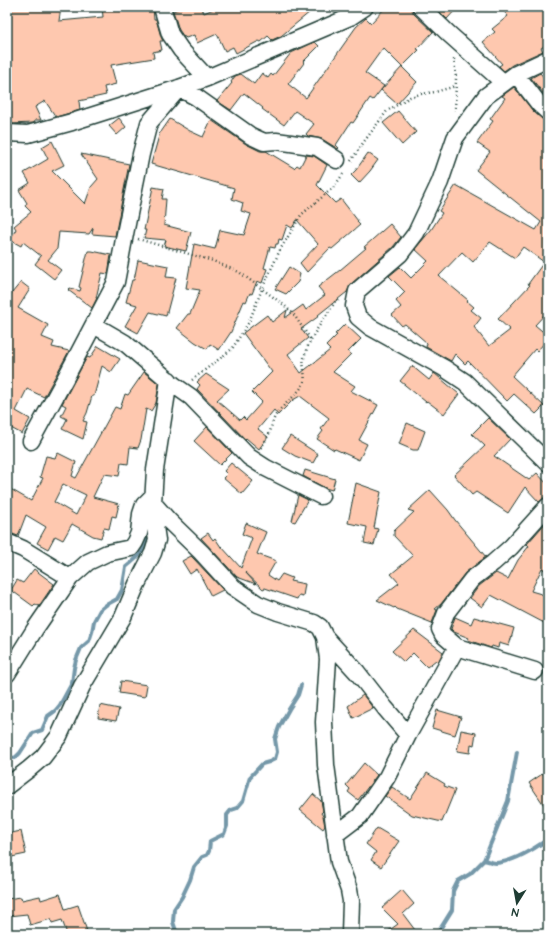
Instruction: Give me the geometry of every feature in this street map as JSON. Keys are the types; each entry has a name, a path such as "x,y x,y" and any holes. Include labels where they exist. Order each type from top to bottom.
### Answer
{"street":[{"path":"162,7 170,34 181,50 207,78"},
{"path":"7,133 28,134 72,122 207,78 350,17 365,7"},
{"path":"421,7 449,34 510,78 548,112"},
{"path":"548,59 510,78 486,96 455,138 440,182 416,232 400,254 357,291 354,306 358,317 370,327 444,368 465,382 548,463"},
{"path":"178,88 196,97 251,136 264,142 276,141 316,147 344,165"},
{"path":"31,441 116,282 124,234 149,123 178,88"},
{"path":"94,325 125,343 191,397 249,457 266,468 321,496"},
{"path":"7,786 42,757 59,736 82,686 123,617 137,584 153,553 157,540 153,514 155,470 176,385"},
{"path":"7,674 35,629 70,578 88,562 107,553 131,548 136,542 139,533 141,514 144,505 153,500"},
{"path":"153,500 168,521 201,552 232,587 258,604 314,623 320,627 325,637 358,672 385,708 408,734"},
{"path":"535,671 457,647 443,635 440,628 446,613 472,579 511,547 548,506"},
{"path":"7,542 70,578"},
{"path":"325,637 328,659 324,729 326,765 339,862 349,890 351,901 350,934"},
{"path":"335,835 360,816 387,777 408,734 457,647"}],"path":[{"path":"449,34 454,54 456,86 455,138"},
{"path":"176,385 202,371 232,349 249,322 280,250 301,215 334,186 344,165 388,111 410,98 456,86"},
{"path":"124,234 213,261 239,272 284,305 294,315 311,340"},
{"path":"255,461 270,432 278,412 299,391 304,382 305,374 303,361 311,340 335,302 357,291"}],"building":[{"path":"7,7 61,7 59,21 103,17 102,7 153,7 154,19 156,19 163,41 160,41 162,50 153,52 154,58 111,65 116,84 104,87 106,95 79,101 80,110 56,117 45,101 35,107 41,120 35,120 33,123 10,124 7,86"},
{"path":"183,7 201,7 204,13 218,7 316,7 281,36 272,40 268,36 261,42 259,41 236,53 233,47 225,51 217,34 197,43 194,35 186,38 184,37 179,30 173,11"},
{"path":"386,7 412,7 414,14 433,32 417,49 419,50 402,67 383,48 365,73 384,86 373,100 370,98 353,123 351,122 336,145 339,148 338,149 322,139 308,136 306,134 314,124 295,111 284,125 262,109 263,108 244,93 231,110 217,101 232,83 231,82 235,76 241,74 254,84 262,73 268,78 271,74 273,76 291,53 315,42 319,46 303,62 304,63 288,84 306,98 356,27 366,18 371,23"},
{"path":"435,7 458,7 447,19"},
{"path":"500,7 548,7 548,44 541,48 543,51 512,65 504,71 499,66 502,64 483,42 495,32 492,29 508,16"},
{"path":"402,67 417,82 397,104 381,90"},
{"path":"540,73 548,82 548,99 531,78"},
{"path":"514,87 533,111 542,119 548,121 548,311 535,325 548,336 548,339 537,351 535,349 512,376 544,406 536,414 514,394 507,401 468,361 465,364 455,354 451,361 426,347 427,343 405,324 402,326 392,315 401,307 396,301 405,292 389,276 400,267 411,278 428,261 415,249 431,230 442,213 439,211 456,185 536,230 541,222 476,170 490,152 477,143 493,121 490,119 505,98 502,96","holes":["490,242 515,258 523,247 544,262 528,284 530,285 498,319 510,330 489,346 474,327 481,318 471,310 474,307 467,301 468,300 439,276 462,252 473,262"]},
{"path":"398,111 416,132 402,145 383,123"},
{"path":"119,118 126,127 117,135 109,126"},
{"path":"170,119 203,137 211,120 246,144 260,151 266,151 294,168 297,165 300,167 306,155 314,156 327,165 317,185 335,203 341,199 360,225 332,249 330,248 307,272 300,263 318,244 297,220 292,228 287,225 282,240 279,239 275,248 270,247 264,268 267,269 262,283 257,281 252,294 250,293 246,302 244,301 231,332 219,350 210,344 207,349 177,328 188,314 190,314 200,290 186,288 194,244 215,249 220,230 244,235 251,214 241,211 243,203 232,199 234,188 151,164 160,132"},
{"path":"52,141 64,165 52,171 85,204 91,187 98,179 81,154 129,164 115,236 92,234 93,228 89,234 59,232 57,249 48,260 61,270 54,279 35,264 41,256 23,242 21,246 10,240 16,229 14,226 31,212 25,206 27,203 19,190 30,183 24,173 48,159 42,147"},
{"path":"368,153 378,160 359,183 351,175"},
{"path":"153,187 164,189 162,199 166,199 164,225 191,232 186,251 164,246 166,240 144,238 146,230 144,230"},
{"path":"390,224 401,237 393,247 351,284 347,292 301,329 308,338 288,354 301,373 330,350 326,346 345,324 361,339 348,352 351,354 333,372 355,386 351,391 378,405 359,440 367,444 359,460 335,449 334,450 317,439 323,431 321,429 329,418 300,396 293,400 278,415 274,410 258,429 268,437 259,449 246,438 245,439 197,389 200,385 197,382 206,374 229,389 217,400 240,420 243,417 246,420 262,402 252,392 272,372 243,333 267,315 272,322 287,310 285,318 303,305 306,310 325,295 318,287 366,248 364,247"},
{"path":"88,251 111,255 108,274 102,273 97,298 92,308 68,290 70,288 80,291 81,288 79,287"},
{"path":"138,260 168,266 166,277 176,278 166,316 150,312 138,333 125,326 137,305 126,302 132,280 134,280"},
{"path":"289,267 300,274 298,282 286,294 275,289"},
{"path":"21,282 30,289 18,308 48,325 42,337 54,342 52,347 69,351 44,397 27,389 16,411 30,419 22,434 9,427 7,430 7,299"},
{"path":"98,346 120,359 111,372 102,366 94,396 92,396 83,421 87,422 83,439 62,429 67,419 61,416 66,406 62,404 87,357 90,358"},
{"path":"412,366 429,380 434,373 459,394 444,414 427,401 426,402 400,381"},
{"path":"144,372 159,384 156,403 151,411 146,409 141,440 138,448 130,447 128,464 121,463 119,476 104,474 93,497 119,504 116,517 112,516 109,529 104,528 101,538 93,536 72,524 63,540 55,536 48,549 37,543 46,527 26,515 18,536 7,532 7,487 31,501 43,478 40,477 46,456 55,458 58,453 76,462 72,476 76,478 115,407 120,409 125,394 128,395","holes":["63,484 86,495 76,515 54,502"]},
{"path":"488,418 510,439 494,456 529,480 537,473 548,485 548,497 545,497 539,502 525,487 508,513 476,492 472,495 454,475 485,446 472,434"},
{"path":"407,423 425,431 418,450 413,450 399,444"},
{"path":"207,427 232,453 220,465 194,441"},
{"path":"290,436 318,454 313,463 295,456 282,448"},
{"path":"231,463 253,481 242,494 223,478 227,474 224,471"},
{"path":"305,470 335,479 332,490 325,488 303,476"},
{"path":"356,483 381,492 374,528 378,529 374,545 364,543 367,527 348,523"},
{"path":"430,490 486,557 465,573 441,604 435,609 437,610 432,623 377,600 399,583 391,574 413,556 394,536 394,531 414,512 408,510"},
{"path":"298,495 308,500 295,522 292,521"},
{"path":"548,520 548,573 542,568 531,591 548,596 548,625 491,595 482,607 470,598 479,586 496,573 508,579 518,560 529,546 527,544"},
{"path":"246,523 266,532 257,554 276,561 268,575 277,581 282,574 292,578 290,581 305,584 303,596 299,595 297,599 265,588 263,589 245,572 256,584 237,577 201,538 208,533 213,540 215,538 221,547 241,568 252,538 242,534"},
{"path":"191,556 223,590 211,596 197,569 190,574 182,561"},
{"path":"34,569 54,584 39,606 35,604 33,606 11,590 17,580 23,583"},
{"path":"455,617 471,624 474,617 514,628 509,646 499,643 498,648 492,646 491,648 468,640 469,638 454,632 451,629"},
{"path":"414,630 443,652 438,662 436,660 427,667 413,653 404,662 392,651"},
{"path":"121,681 147,685 145,697 119,693"},
{"path":"363,695 373,708 353,718 348,706"},
{"path":"100,705 119,709 116,721 98,718"},
{"path":"437,710 461,717 455,735 432,728"},
{"path":"461,730 476,733 474,745 471,744 470,753 457,751"},
{"path":"364,763 377,775 358,800 348,792 350,789 346,785"},
{"path":"548,770 548,811 529,783"},
{"path":"427,773 445,784 444,786 455,790 442,822 412,815 385,796 392,787 410,799"},
{"path":"313,794 321,801 323,811 321,813 325,826 323,829 300,810"},
{"path":"377,828 399,841 381,867 371,860 376,852 366,844"},
{"path":"21,831 26,854 7,858 7,834"},
{"path":"402,890 414,904 403,914 418,934 409,934 406,932 403,934 384,934 398,924 382,908"},
{"path":"60,894 65,909 78,905 88,934 67,934 62,920 52,923 51,919 30,925 27,914 8,916 7,899 21,897 22,900 40,896 41,900"}],"waterway":[{"path":"7,757 15,758 33,733 42,730 48,716 60,705 72,683 76,660 81,648 89,641 94,621 100,610 117,599 122,590 126,567 142,552 146,542 147,530"},
{"path":"177,934 173,922 174,909 182,897 194,867 202,857 207,855 210,841 224,834 227,826 227,815 231,810 237,808 243,801 250,777 262,764 275,759 277,752 275,739 279,727 298,695 301,685"},
{"path":"437,934 452,910 453,891 458,881 470,874 484,860 508,801 517,752"},
{"path":"484,860 496,863 517,858 548,839"},
{"path":"438,933 445,934"}]}
